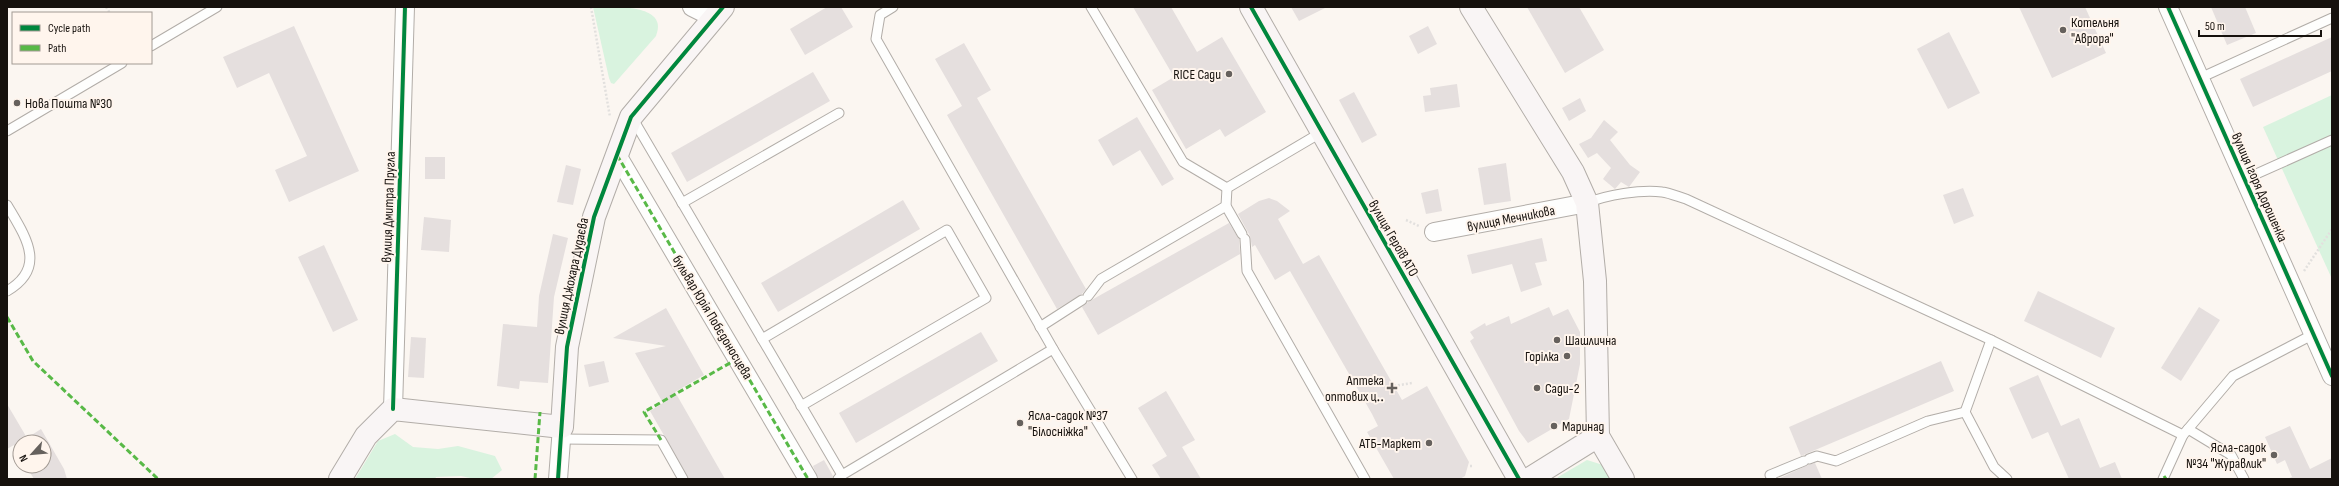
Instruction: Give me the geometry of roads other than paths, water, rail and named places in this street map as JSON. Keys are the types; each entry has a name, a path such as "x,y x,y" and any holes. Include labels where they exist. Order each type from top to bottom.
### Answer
{"street":[{"name":"вулиця Дмитра Пругла","path":"393,408 405,7"},
{"path":"692,7 718,13"},
{"name":"вулиця Героїв АТО","path":"1250,7 1519,479"},
{"path":"1471,7 1573,172 1588,203 1595,281 1598,436 1623,479"},
{"name":"вулиця Ігоря Дорошенка","path":"2168,7 2314,334 2328,357 2332,376"},
{"name":"вулиця Джохара Дудаєва","path":"558,479 567,347 594,217 617,156 621,118 718,13"},
{"name":"бульвар Юрія Побєдоносцева","path":"617,156 808,479"},
{"name":"вулиця Мечникова","path":"1434,232 1588,203"},
{"path":"340,479 366,436 393,408 561,433"},
{"path":"1529,479 1598,436"}],"lane":[{"path":"152,45 217,7"},
{"path":"893,7 880,15 876,39 1040,327 1132,479"},
{"path":"1091,7 1183,162 1227,188"},
{"path":"2200,78 2332,18"},
{"path":"7,131 120,64"},
{"path":"682,203 839,113"},
{"path":"621,118 682,203 801,406 840,477 1053,349"},
{"path":"1227,188 1322,132"},
{"path":"2245,179 2332,140"},
{"path":"1227,188 1226,206 1243,237 1247,271 1365,479"},
{"path":"1588,203 1597,199 1647,191 1664,192 1686,199 1991,340 2231,455 2244,479"},
{"path":"7,205 28,241 30,257 27,274 20,284 7,291"},
{"path":"1040,327 1085,298 1101,279 1226,206"},
{"path":"762,339 947,230 986,298 801,406"},
{"path":"2163,479 2185,432 2233,376 2314,334"},
{"path":"1991,340 1965,412 1994,467 2007,479"},
{"path":"1772,479 1770,476 1817,456 1836,461 1928,421 1965,412"},
{"path":"561,433 661,440 683,479"}],"place":[{"name":"Котельня \"Аврора\"","path":"2063,30"},
{"name":"RICE Сади","path":"1229,74"},
{"name":"Нова Пошта №30","path":"17,103"},
{"name":"Шашлична","path":"1557,340"},
{"name":"Горілка","path":"1567,356"},
{"name":"Аптека оптових ц‥","path":"1392,388"},
{"name":"Сади-2","path":"1537,388"},
{"name":"Ясла-садок №37 \"Білосніжка\"","path":"1020,423"},
{"name":"Маринад","path":"1554,426"},
{"name":"АТБ-Маркет","path":"1429,443"},
{"name":"Ясла-садок №34 \"Журавлик\"","path":"2274,455"}]}
